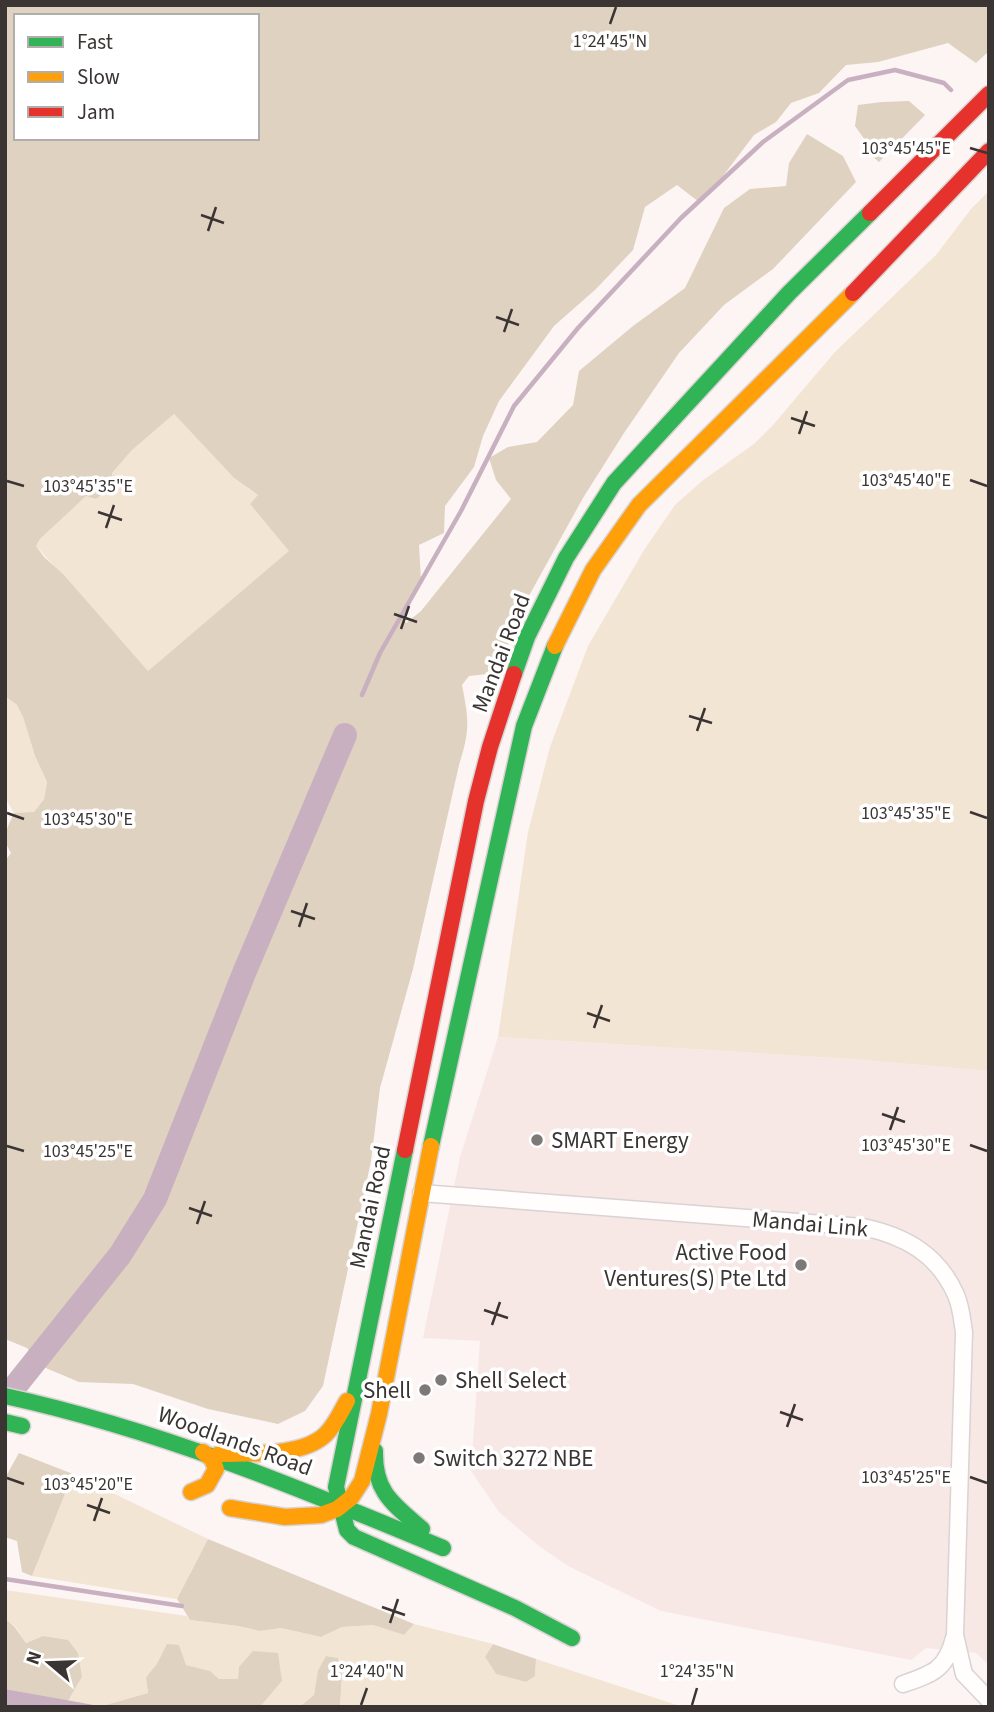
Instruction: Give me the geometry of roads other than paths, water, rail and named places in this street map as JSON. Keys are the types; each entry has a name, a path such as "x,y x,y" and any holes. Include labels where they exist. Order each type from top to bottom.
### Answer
{"main road":[{"name":"Mandai Road","path":"341,1505 336,1487 476,802 490,747 527,637 566,558 614,483 789,293 989,94"},
{"name":"Mandai Road","path":"378,1418 421,1193 524,726 555,646 593,570 639,505 887,259 989,152"},
{"path":"789,293 789,310"},
{"path":"808,322 832,312"},
{"path":"448,938 468,916 481,919"},
{"path":"206,1453 279,1451 318,1441 337,1420 357,1382"},
{"name":"Woodlands Road","path":"5,1396 138,1429 341,1505 443,1548 392,1506 376,1476"},
{"path":"378,1418 374,1463 381,1503 385,1511 409,1534"},
{"path":"230,1508 293,1519 320,1516 341,1505 356,1493 362,1481 378,1418"},
{"path":"5,1422 22,1426"},
{"path":"191,1492 203,1489 209,1484 216,1469 206,1453"},
{"path":"341,1505 348,1530 362,1542 515,1608 572,1638"}],"street":[{"name":"Mandai Link","path":"421,1193 863,1227 890,1232 925,1253 944,1272 957,1296 964,1332 955,1635 964,1674 989,1700"},
{"name":"Mandai Link","path":"903,1684 938,1670 948,1656 955,1635"}],"waterway":[{"path":"362,695 380,653 461,511 514,406 578,328 681,218 763,142 848,80 895,70 944,83 951,90"},
{"path":"17,1384 120,1255 155,1199 244,973 345,735"},
{"path":"5,1579 182,1606"}],"place":[{"name":"SMART Energy","path":"537,1140"},
{"name":"Active Food Ventures(S) Pte Ltd","path":"801,1265"},
{"name":"Shell Select","path":"441,1380"},
{"name":"Shell","path":"425,1390"},
{"name":"Switch 3272 NBE","path":"419,1458"}]}
